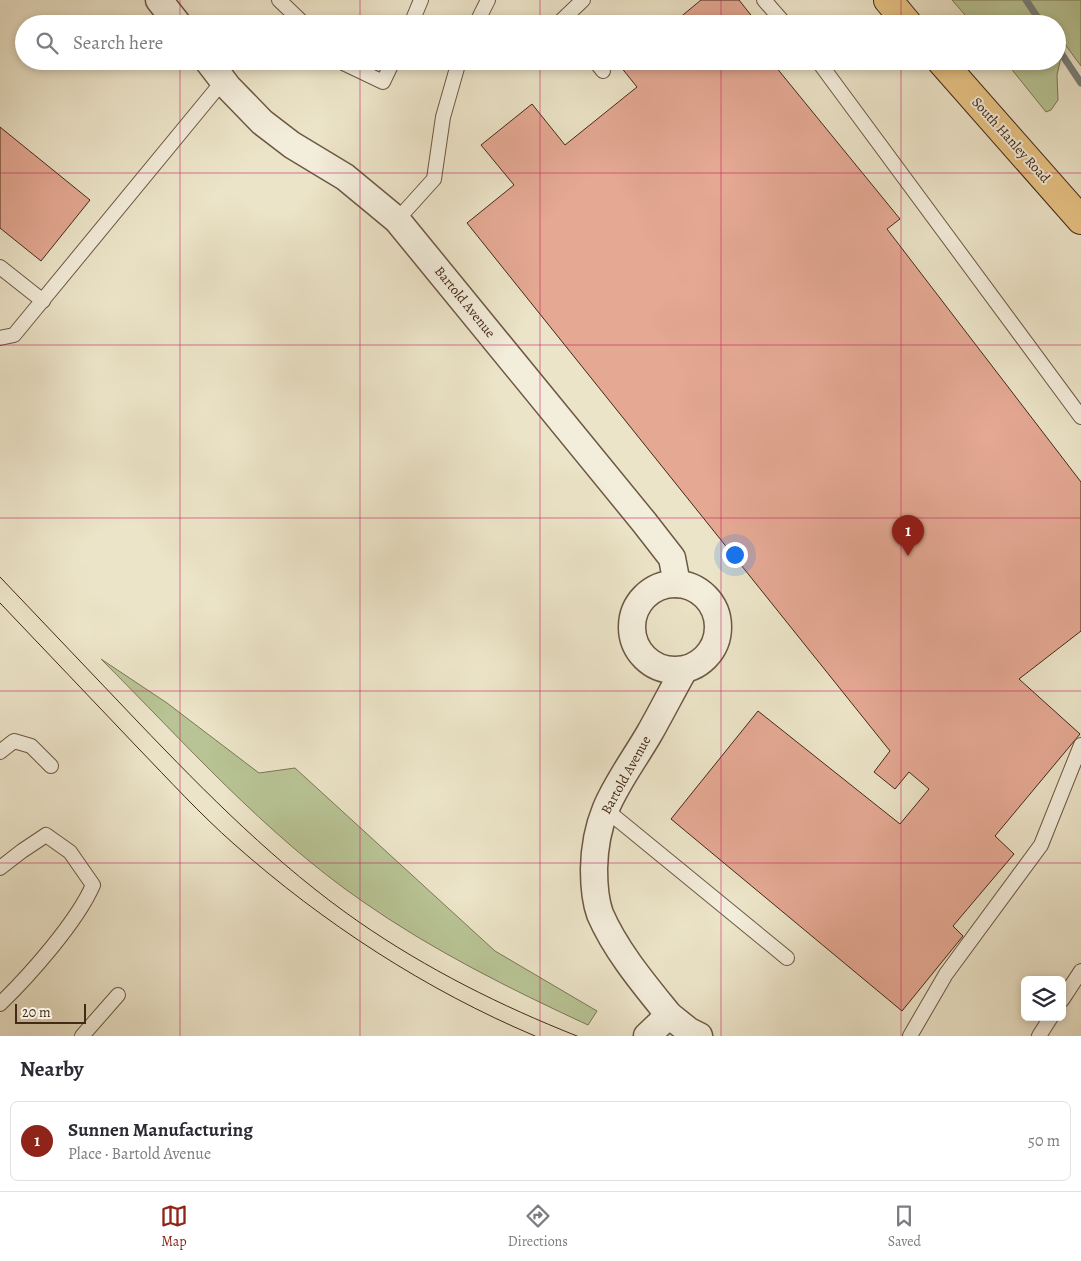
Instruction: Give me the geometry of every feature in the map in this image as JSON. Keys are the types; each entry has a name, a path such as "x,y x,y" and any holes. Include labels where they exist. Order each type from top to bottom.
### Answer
{"main road":[{"path":"888,0 900,15"},
{"name":"South Hanley Road","path":"949,70 1081,220"}],"street":[{"name":"Bartold Avenue","path":"215,71 262,122 292,145 345,177 397,220 672,558 677,584"},
{"path":"677,584 691,587 703,594 712,604 718,617 718,631 715,644 708,656 696,665 684,670 669,670 657,667 638,650 632,625 635,612 642,600 652,591 664,586 677,584"},
{"name":"Bartold Avenue","path":"684,670 605,809 594,852 595,892 600,913 636,973 669,1015 689,1031 700,1036"},
{"path":"647,1036 669,1015"}],"lane":[{"path":"279,0 295,15"},
{"path":"415,15 421,0"},
{"path":"480,15 488,0"},
{"path":"567,15 583,0"},
{"path":"764,0 777,15"},
{"path":"357,70 382,82 388,70"},
{"path":"397,220 434,179 443,117 456,70"},
{"path":"825,70 1081,417"},
{"path":"0,338 14,335 43,301 215,71"},
{"path":"0,267 43,301"},
{"path":"0,752 14,741 31,746 51,766"},
{"path":"910,1036 946,974 1041,845 1081,745"},
{"path":"605,809 787,958"},
{"path":"0,868 22,850 46,835 70,852 93,885 80,910 19,986 0,1004"},
{"path":"1066,994 1081,971"},
{"path":"82,1036 118,995"},
{"path":"1039,1036 1048,1021"}],"green space":[{"path":"952,0 1081,0 1081,66 1066,46 1066,15 965,15"},
{"path":"1012,70 1058,70 1058,100 1051,110 1046,112"},
{"path":"101,659 167,703 259,773 295,768 495,951 597,1011 588,1025 501,983 416,936 326,875 292,847 226,786"}],"building":[{"path":"701,0 739,0 751,15 683,15"},
{"path":"623,70 778,70 900,219 887,229 1081,482 1081,631 1019,679 1080,734 995,836 1014,854 953,926 963,936 902,1011 671,819 758,711 900,824 929,789 909,772 895,789 874,772 890,751 467,223 514,185 481,145 532,104 565,145 637,87"},
{"path":"0,127 90,200 41,261 0,228"}],"waterway":[{"path":"1026,0 1036,15"},
{"path":"1066,60 1081,83"}],"tram line":[{"path":"0,577 190,776 271,853 300,877 359,922 438,971 520,1012 577,1036"},
{"path":"0,603 197,809 268,873 340,927 415,976 454,998 535,1036"}],"place":[{"name":"Sunnen Manufacturing","path":"908,556"}]}
